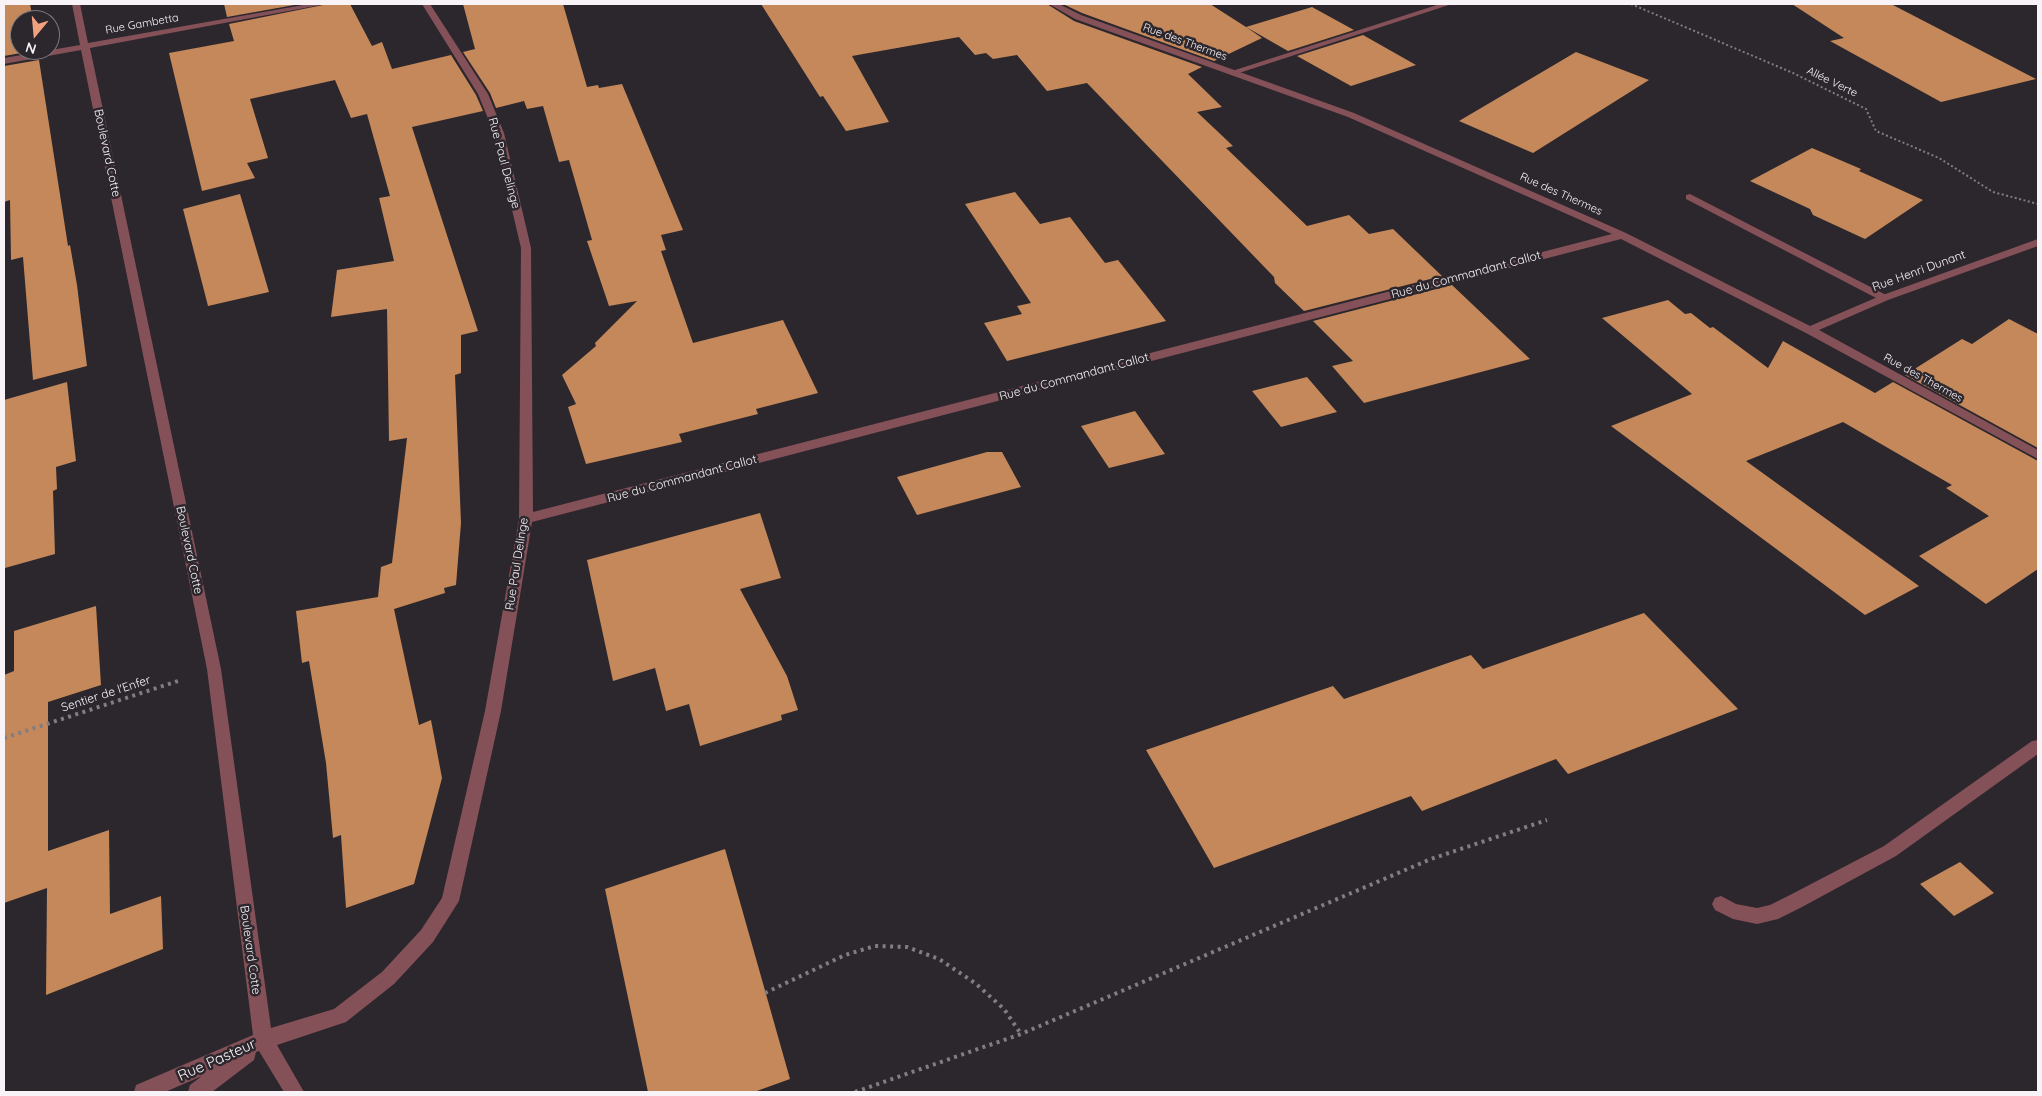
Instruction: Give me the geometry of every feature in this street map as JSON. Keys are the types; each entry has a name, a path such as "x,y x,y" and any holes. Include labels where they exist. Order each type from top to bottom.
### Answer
{"street":[{"name":"Boulevard Cotte","path":"76,4 214,670 263,1040 295,1092"},
{"name":"Rue Gambetta","path":"4,61 322,4"},
{"name":"Rue Paul Delinge","path":"263,1040 339,1016 388,978 427,936 450,901 493,712 526,519 526,248 499,133 484,94 426,4"},
{"name":"Rue des Thermes","path":"1053,4 1078,17 1351,115 1622,234 1810,330 2038,455"},
{"path":"1232,72 1448,4"},
{"path":"1690,197 1884,298"},
{"name":"Rue du Commandant Callot","path":"526,519 1622,234"},
{"name":"Rue Henri Dunant","path":"1810,330 1884,298 2038,242"},
{"path":"1721,904 1745,915 1757,916 1772,913 1890,851 2038,746"},
{"path":"197,1092 263,1040"},
{"name":"Rue Pasteur","path":"143,1092 263,1040"}],"path":[{"name":"Allée Verte","path":"1630,4 1794,73 1866,109 1876,131 1939,158 1993,192 2038,204"},
{"name":"Sentier de l'Enfer","path":"4,738 214,670"},
{"path":"855,1092 1021,1034 1431,859 1547,820"},
{"path":"765,993 845,955 875,946 908,947 939,959 974,982 1004,1008 1021,1034"}],"building":[{"path":"4,4 30,4 31,10 10,10 10,55 4,56"},
{"path":"224,4 300,4 227,17"},
{"path":"328,4 350,4 372,46 382,42 392,69 451,55 476,95 483,111 412,127 478,331 461,335 461,373 455,375 461,523 456,585 444,588 445,593 394,609 419,725 431,720 442,778 414,884 346,908 341,835 333,838 326,763 309,661 302,663 296,611 378,597 381,567 392,563 407,438 389,441 387,309 331,317 337,270 394,261 379,198 390,196 367,114 351,118 335,80 250,99 268,158 247,163 255,178 202,191 169,53 234,41 229,24"},
{"path":"463,4 563,4 587,87 598,85 599,88 622,84 683,230 661,235 666,250 661,251 693,343 783,320 818,393 756,409 758,414 679,434 682,442 586,464 568,407 576,404 562,375 596,346 595,343 637,301 609,306 587,241 592,240 569,160 559,162 543,106 527,109 524,101 496,108 490,93 463,52 475,49"},
{"path":"761,4 1047,4 1074,21 1202,67 1188,74 1222,107 1197,112 1233,146 1226,148 1307,226 1349,215 1369,234 1393,229 1442,276 1304,311 1275,283 1274,277 1087,83 1047,91 1017,55 993,59 986,53 975,55 959,37 852,56 889,122 846,131 823,96 820,97"},
{"path":"1063,4 1210,4 1262,38 1214,61 1082,13"},
{"path":"1792,4 1891,4 2036,79 1941,102 1830,41 1844,38"},
{"path":"1312,7 1354,30 1288,51 1246,27"},
{"path":"1363,35 1416,65 1351,86 1297,56"},
{"path":"1576,52 1649,80 1533,153 1459,121"},
{"path":"39,60 68,246 70,245 77,285 87,366 33,380 23,257 11,260 10,200 4,202 4,66"},
{"path":"1812,148 1861,169 1859,171 1923,200 1865,239 1813,215 1810,209 1750,181"},
{"path":"1015,192 1040,224 1070,217 1105,263 1118,260 1166,321 1007,361 984,323 1022,314 1017,306 1031,303 965,204"},
{"path":"240,194 269,292 208,306 183,209"},
{"path":"1452,285 1530,359 1364,403 1332,366 1353,361 1313,321"},
{"path":"1668,300 1685,314 1691,313 1710,328 1713,327 1768,368 1783,341 1875,393 1893,382 2038,461 2038,569 1986,604 1919,556 1989,516 1946,488 1952,485 1843,422 1746,461 1919,586 1865,615 1611,426 1692,394 1602,318"},
{"path":"2009,319 2038,334 2038,448 1905,375 1962,339 1972,344"},
{"path":"1307,377 1337,412 1281,427 1252,391"},
{"path":"67,382 76,461 56,467 57,489 53,491 55,554 5,568 4,400"},
{"path":"1135,411 1165,454 1109,468 1081,426"},
{"path":"987,452 1002,452 1021,487 917,515 897,477"},
{"path":"760,513 781,578 740,589 787,676 798,710 781,715 782,720 700,746 689,704 666,711 655,668 613,681 587,560"},
{"path":"96,606 101,685 48,702 48,851 109,830 110,914 161,896 163,949 46,995 47,888 4,903 4,675 14,671 14,631"},
{"path":"1644,613 1738,709 1568,774 1556,759 1422,811 1411,796 1214,868 1146,750 1333,686 1344,699 1471,655 1483,669"},
{"path":"725,849 790,1079 754,1092 648,1092 605,889"},
{"path":"1960,862 1994,893 1954,916 1920,884"}]}
